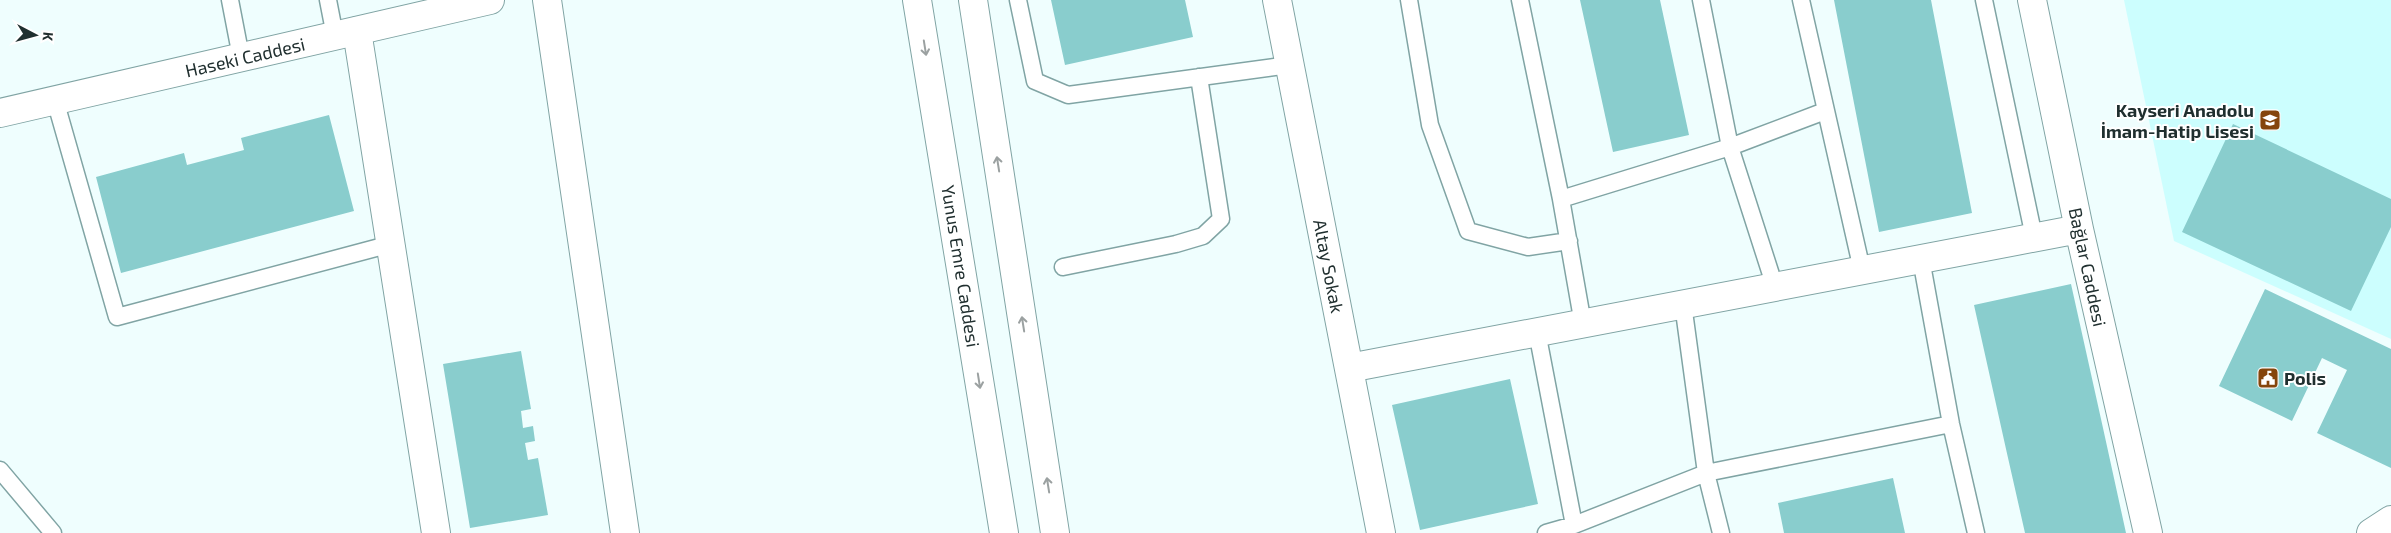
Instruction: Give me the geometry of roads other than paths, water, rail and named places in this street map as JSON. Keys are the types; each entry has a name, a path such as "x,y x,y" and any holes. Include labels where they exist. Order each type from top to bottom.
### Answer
{"main road":[{"name":"Haseki Caddesi","path":"0,113 346,33 455,4 490,0"},
{"path":"547,0 625,533"},
{"name":"Yunus Emre Caddesi","path":"917,0 1004,533"},
{"path":"973,0 1055,533"},
{"name":"Altay Sokak","path":"1277,0 1381,533"},
{"name":"Bağlar Caddesi","path":"2032,0 2079,229 2148,533"},
{"path":"346,33 391,244 436,533"},
{"path":"1349,368 2079,229"},
{"path":"2371,533 2391,520"}],"lane":[{"path":"230,0 241,58"},
{"path":"328,0 346,33"},
{"path":"1018,0 1035,81 1068,95 1289,65"},
{"path":"1409,0 1430,125 1468,231 1528,247 1569,241"},
{"path":"1520,0 1561,199 1583,324"},
{"path":"1701,0 1730,147 1775,287"},
{"path":"1801,0 1862,270"},
{"path":"1984,0 2034,237"},
{"path":"1063,267 1176,244 1203,236 1221,219 1199,77"},
{"path":"55,100 117,317 391,244"},
{"path":"1561,199 1730,147 1825,111"},
{"path":"1921,259 1951,424 1976,533"},
{"path":"1683,304 1706,473 1721,533"},
{"path":"1538,332 1574,525"},
{"path":"1546,533 1574,525 1706,473 1951,424"},
{"path":"0,470 53,533"}],"place":[{"name":"Kayseri Anadolu İmam-Hatip Lisesi","path":"2270,120"},
{"name":"Polis","path":"2268,378"}]}
